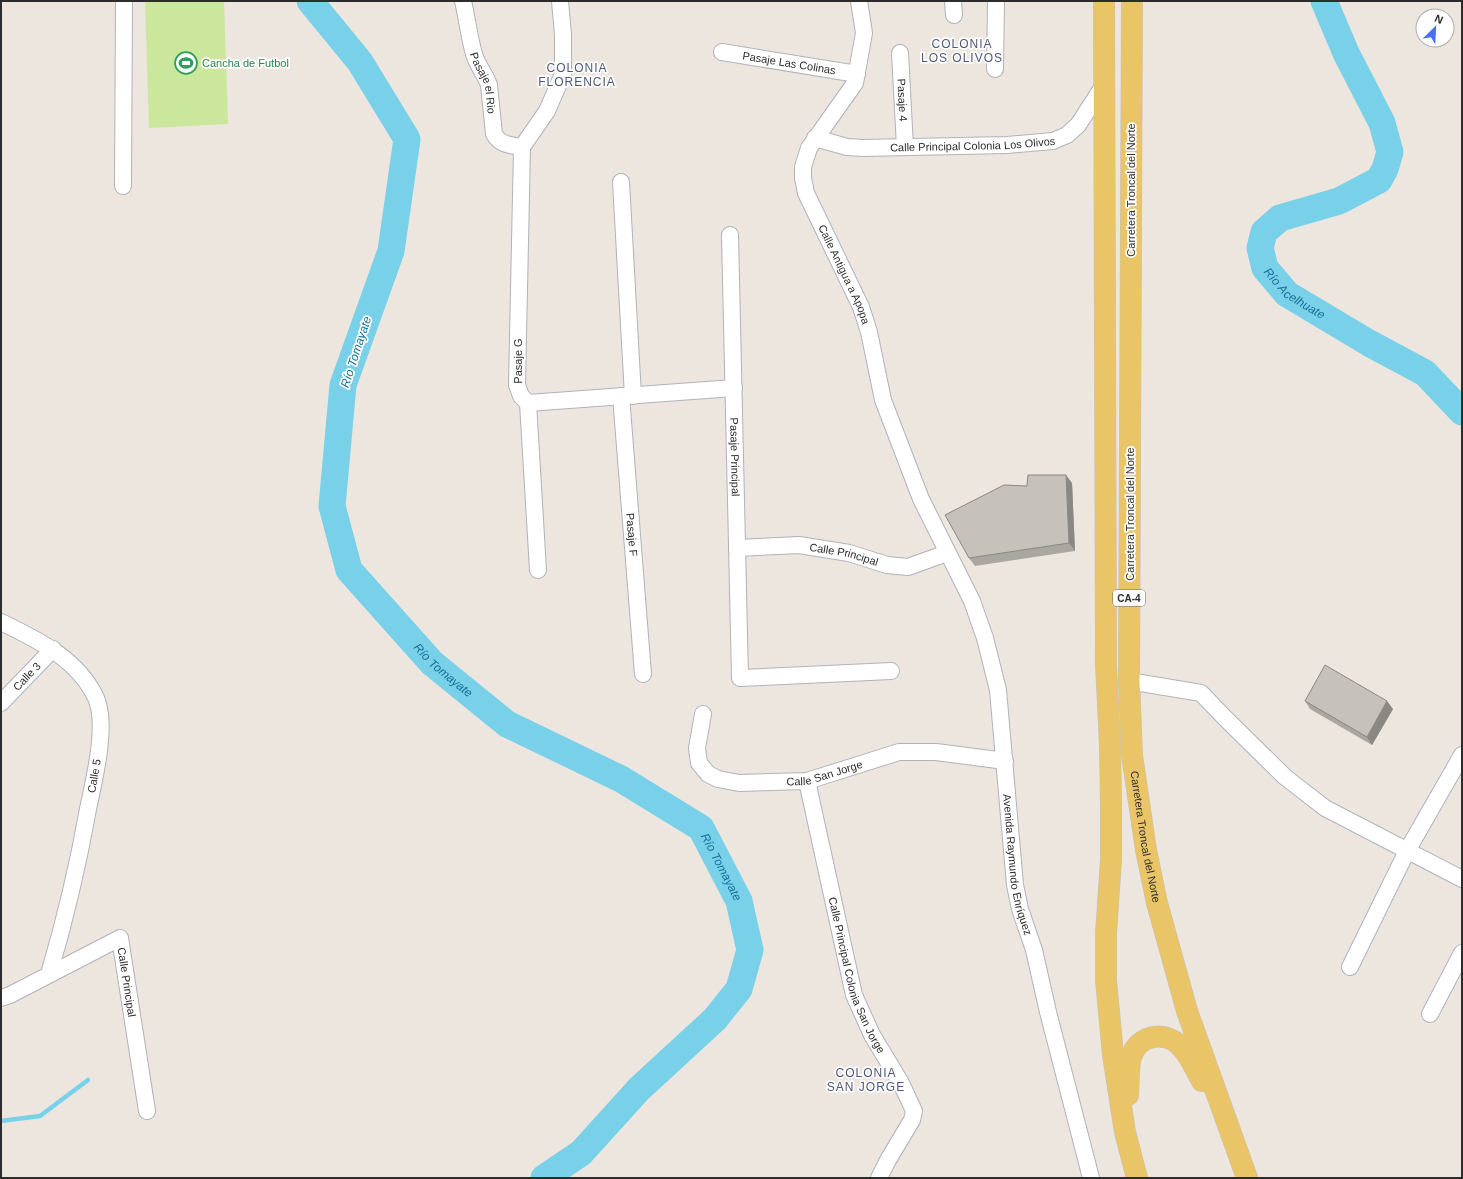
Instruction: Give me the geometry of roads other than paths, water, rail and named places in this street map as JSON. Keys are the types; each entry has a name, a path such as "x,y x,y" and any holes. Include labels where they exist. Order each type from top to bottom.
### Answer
{"main road":[{"name":"CA-4","path":"1104,1 1106,656 1112,806 1111,860 1106,933 1106,980 1113,1055 1125,1132 1137,1178"},
{"name":"Carretera Troncal del Norte","path":"1132,1 1129,681 1132,755 1146,850 1157,903 1187,1012 1247,1178"},
{"path":"1125,1132 1131,1059 1138,1046 1144,1040 1159,1036 1176,1042 1184,1049 1231,1132"}],"street":[{"path":"123,186 124,1"},
{"name":"Pasaje el Rio","path":"463,1 473,53 489,85 494,134 497,141 504,144 522,147"},
{"path":"522,147 547,111 563,74 563,35 560,1"},
{"name":"Calle Antigua a Apopa","path":"859,1 864,33 855,83 809,148 803,167 806,193 861,307 869,332 883,400 921,499 947,553"},
{"path":"995,69 996,1"},
{"name":"Pasaje Las Colinas","path":"722,52 857,74"},
{"name":"Pasaje 4","path":"900,53 905,147"},
{"name":"Calle Principal Colonia Los Olivos","path":"816,138 847,147 863,148 1007,145 1054,140 1068,135 1078,125 1104,85"},
{"name":"Pasaje G","path":"522,147 517,385 521,396 528,403 538,570"},
{"name":"Pasaje F","path":"621,182 627,396 643,674"},
{"name":"Pasaje Principal","path":"730,235 740,678 891,671"},
{"path":"528,403 734,388"},
{"name":"Calle Principal","path":"737,548 799,545 849,552 886,565 908,567 947,553"},
{"name":"Avenida Raymundo Enríquez","path":"947,553 972,601 985,638 998,690 1015,885 1020,909 1034,950 1048,1012 1091,1178"},
{"name":"Calle 5","path":"1,622 53,649 77,670 96,698 99,709 99,750 78,862 49,974"},
{"name":"Calle 3","path":"1,704 53,649"},
{"path":"1129,681 1201,693 1285,777 1325,808 1462,879"},
{"name":"Calle San Jorge","path":"702,714 697,748 699,763 708,774 718,779 739,783 807,781 899,752 936,752 1004,761"},
{"path":"1350,967 1407,851 1462,755"},
{"name":"Calle Principal Colonia San Jorge","path":"807,781 854,995 872,1035 901,1083 914,1111 912,1120 879,1178"},
{"name":"Calle Principal","path":"1,998 10,995 120,938 147,1111"},
{"path":"1430,1014 1462,953"}],"waterway":[{"name":"Río Tomayate","path":"310,1 360,62 407,139 391,251 343,385 332,506 349,570 432,663 507,724 621,779 701,828 739,901 750,950 739,989 715,1019 639,1089 581,1153 544,1178"},
{"name":"Río Acelhuate","path":"1324,1 1346,53 1382,123 1390,152 1385,169 1379,180 1339,201 1280,218 1264,232 1260,248 1265,268 1287,294 1369,343 1425,373 1462,412"},
{"path":"1,1121 40,1116 88,1080"}],"place":[{"name":"Cancha de Futbol","path":"186,63"}],"district":[{"name":"COLONIA LOS OLIVOS","path":"962,51"},
{"name":"COLONIA FLORENCIA","path":"577,75"},
{"name":"COLONIA SAN JORGE","path":"866,1080"}]}
